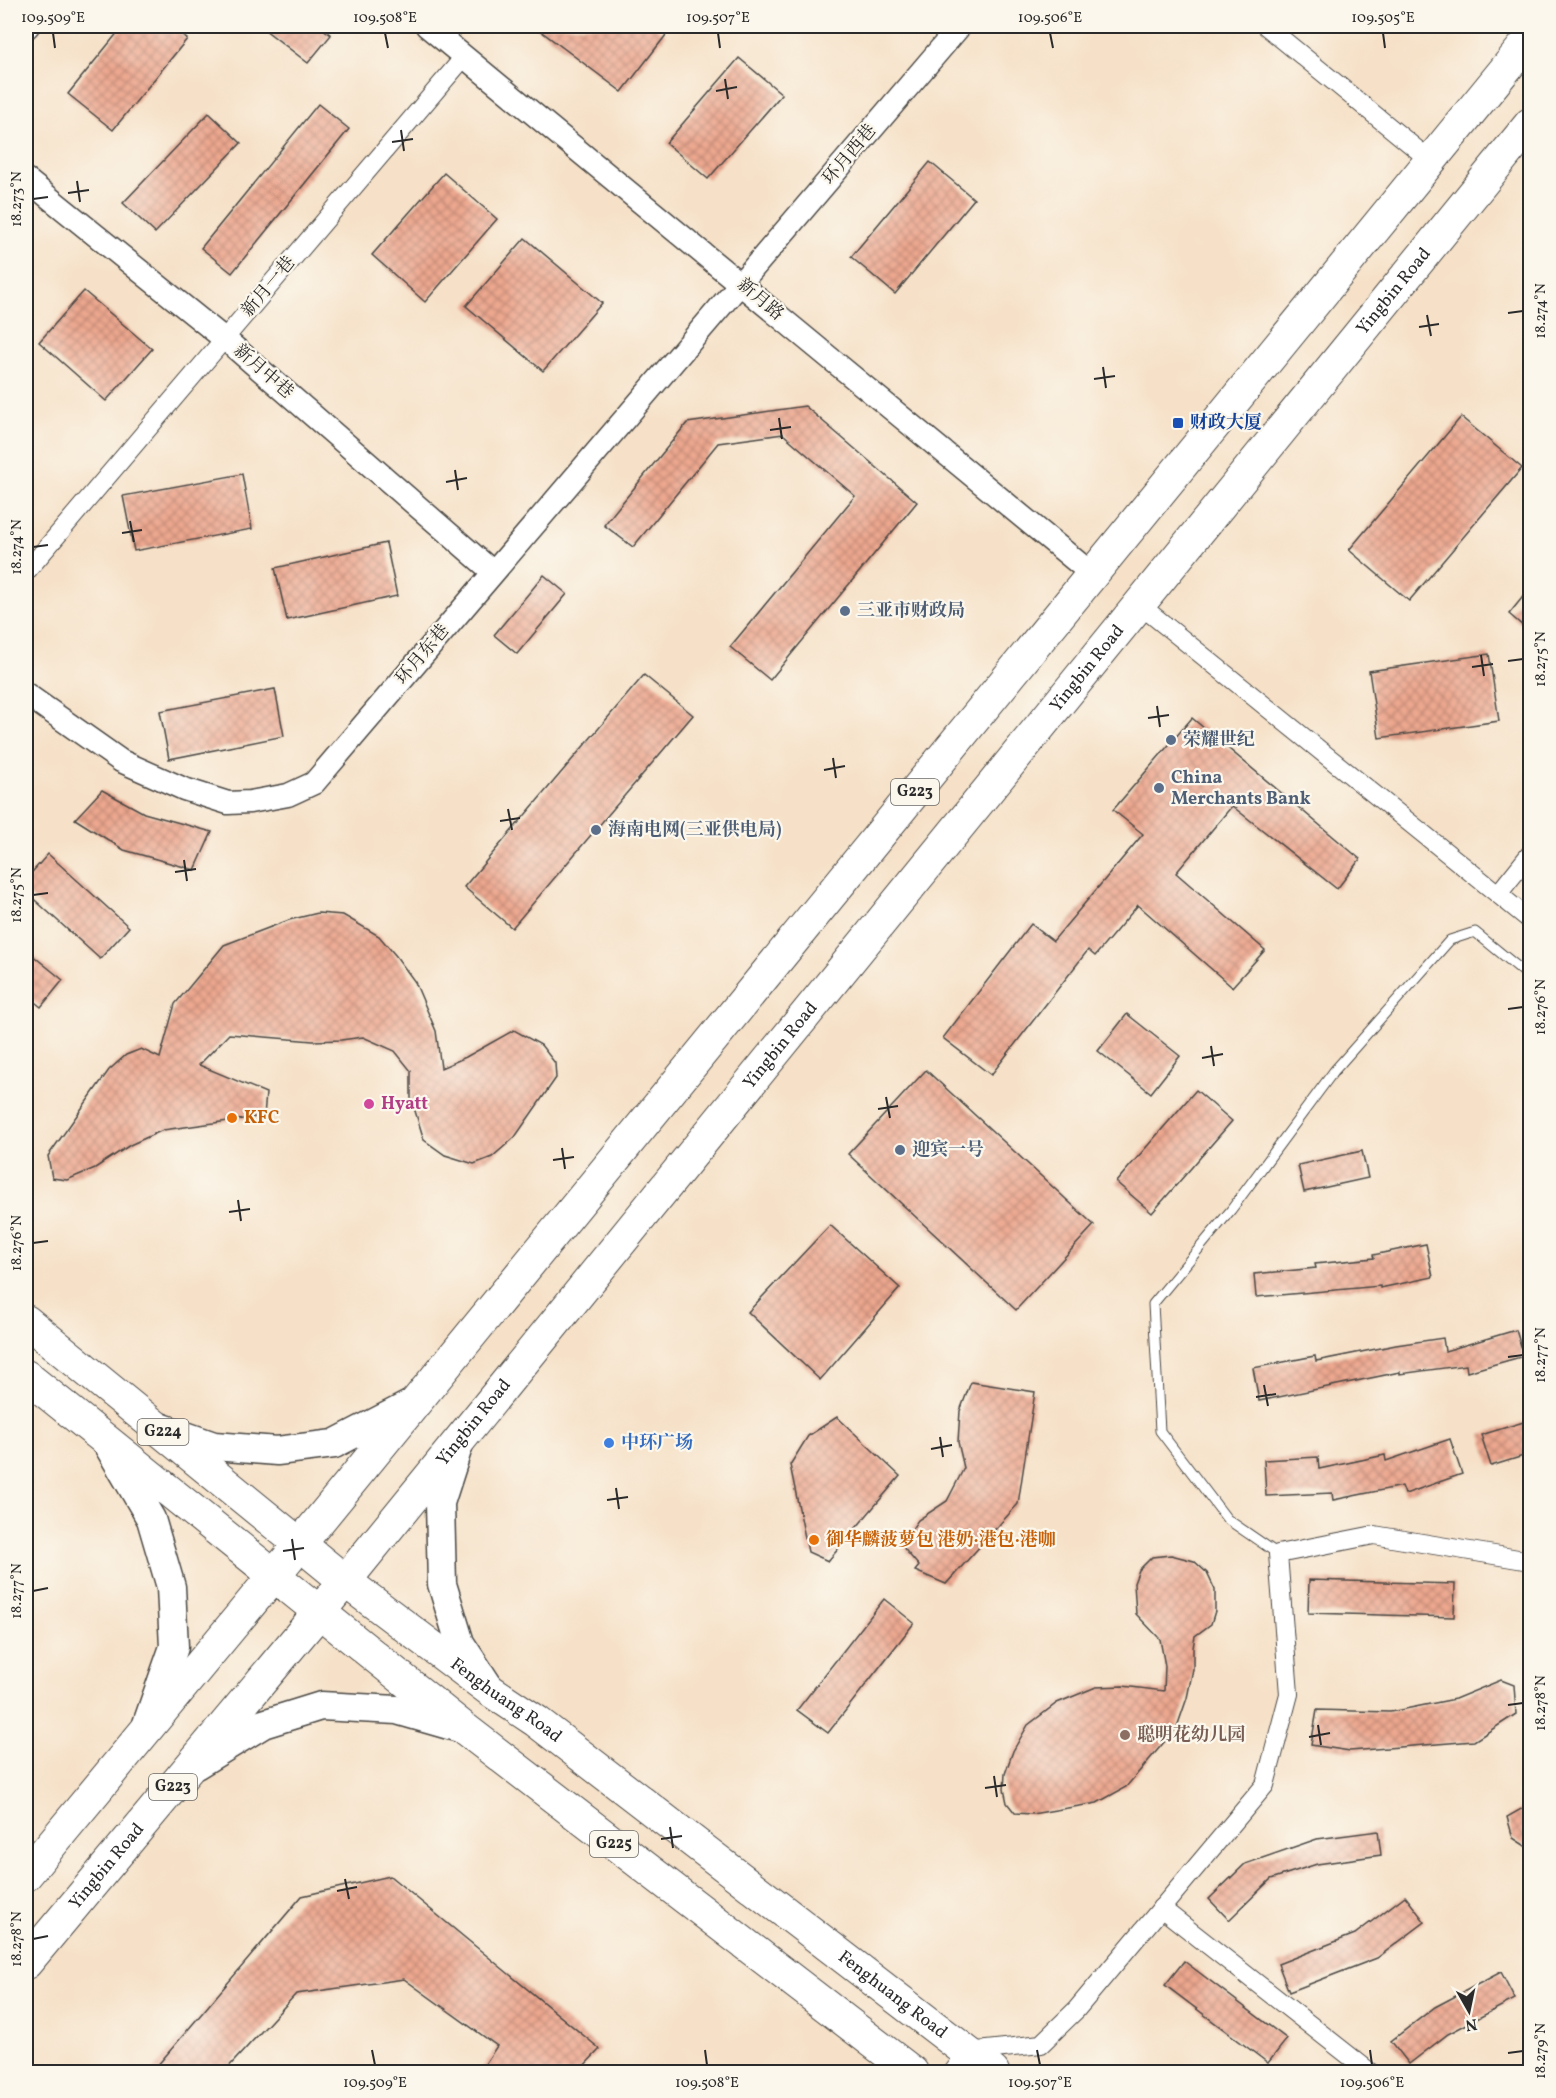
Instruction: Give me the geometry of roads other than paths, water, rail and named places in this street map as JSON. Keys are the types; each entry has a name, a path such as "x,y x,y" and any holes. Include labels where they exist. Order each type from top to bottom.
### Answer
{"highway":[{"name":"G223","path":"26,1875 300,1544 1530,39"},
{"name":"Yingbin Road","path":"26,1963 345,1581 1530,124"},
{"name":"Fenghuang Road","path":"26,1321 345,1581 491,1691 536,1721 901,2003 961,2062 993,2073"},
{"name":"G224","path":"26,1376 274,1575"},
{"name":"G225","path":"274,1575 465,1729 912,2073"}],"main road":[{"path":"153,1424 214,1446 277,1450 334,1444 417,1401"},
{"path":"103,1438 151,1519 171,1587 174,1647 145,1730"},
{"path":"460,1440 440,1503 442,1584 460,1643 491,1691"},
{"path":"186,1771 263,1724 321,1706 397,1710 465,1729"}],"street":[{"name":"新月路","path":"427,26 1093,575"},
{"name":"环月西巷","path":"741,284 960,26"},
{"path":"1266,26 1431,161"},
{"name":"新月一巷","path":"26,572 465,57"},
{"name":"新月中巷","path":"26,179 224,339 493,572"},
{"name":"环月东巷","path":"26,694 121,760 184,789 228,803 250,802 288,795 314,783 741,284"},
{"path":"1140,605 1530,920"},
{"path":"1498,894 1530,854"},
{"path":"961,2062 1041,2044 1076,2010 1265,1785 1289,1694 1278,1554 1374,1535 1530,1561"},
{"path":"1161,1908 1370,2073"}],"lane":[{"path":"1278,1554 1227,1519 1160,1431 1153,1304 1231,1210 1334,1071 1450,940 1475,932 1530,977"}],"place":[{"name":"财政大厦","path":"1178,423"},
{"name":"三亚市财政局","path":"845,611"},
{"name":"荣耀世纪","path":"1171,740"},
{"name":"China Merchants Bank","path":"1159,788"},
{"name":"海南电网(三亚供电局)","path":"596,830"},
{"name":"Hyatt","path":"369,1104"},
{"name":"KFC","path":"232,1118"},
{"name":"迎宾一号","path":"900,1150"},
{"name":"中环广场","path":"609,1443"},
{"name":"御华麟菠萝包 港奶·港包·港咖","path":"814,1540"},
{"name":"聪明花幼儿园","path":"1125,1735"}]}
